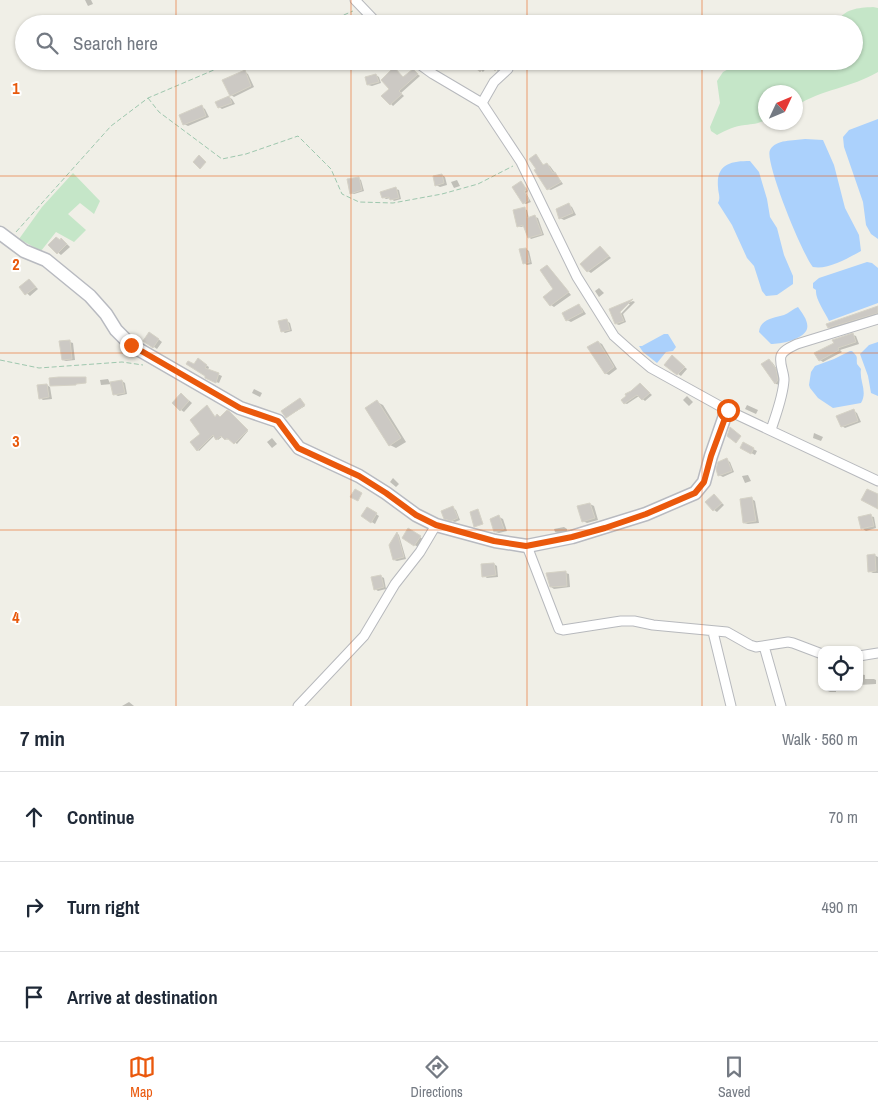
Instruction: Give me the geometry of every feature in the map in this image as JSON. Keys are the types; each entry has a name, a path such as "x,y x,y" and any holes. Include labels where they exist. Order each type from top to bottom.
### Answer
{"street":[{"path":"355,0 370,15"},
{"path":"429,70 482,104 521,162 578,278 614,336 652,368 728,410 878,481"},
{"path":"482,104 494,82 507,70"},
{"path":"4,236 24,251 46,260 90,296 106,314 116,330 131,345 240,408 278,421 298,448 359,476 416,515 436,525 494,541 526,546 572,537 646,514 695,493 704,482 711,456 728,410"},
{"path":"771,430 783,387 784,377 781,356 784,351 797,344 878,319"},
{"path":"298,706 364,636 395,584 420,552 436,525"},
{"path":"526,546 559,629 634,621 653,625 727,632 750,646 794,643 818,652"},
{"path":"713,632 731,706"},
{"path":"764,646 781,706"},
{"path":"863,655 878,653"}],"path":[{"path":"344,15 362,7"},
{"path":"4,236 111,126 148,98 215,70"},
{"path":"148,98 160,112 222,159 246,154 298,136 331,169 342,194 359,202 393,203 442,194 478,184 521,162"},
{"path":"0,360 39,368 122,362 145,365 158,359"}],"green space":[{"path":"878,8 878,72 857,82 803,102 803,85 758,85 758,123 734,127 717,135 711,131 710,127 720,103 717,81 727,70 863,70 863,15 843,15 852,10"},
{"path":"73,173 100,201 94,214 80,203 68,214 86,230 74,242 56,232 41,251 19,239 42,207"}],"water":[{"path":"878,119 878,239 871,234 866,225 863,202 844,147 843,137 849,130"},
{"path":"805,139 823,140 834,165 845,208 859,235 861,251 838,263 825,267 813,267 801,246 778,189 770,158 770,150 776,144"},
{"path":"750,161 759,172 770,217 777,228 784,255 793,276 793,284 777,295 766,296 762,291 754,266 747,258 732,225 718,203 718,179 722,169 731,163"},
{"path":"867,262 872,263 878,268 878,303 829,321 816,294 816,290 813,288 813,283 819,278"},
{"path":"798,307 807,323 807,329 801,336 785,342 771,344 759,332 762,324 765,322"},
{"path":"664,334 668,334 676,347 673,351 666,352 657,363 643,352 639,346"},
{"path":"878,342 878,396 871,393 868,376 860,354 869,345"},
{"path":"850,351 856,356 857,364 861,369 864,390 863,399 861,403 833,408 818,398 810,388 811,372 815,366"}],"building":[{"path":"245,70 251,86 230,96 222,80"},
{"path":"391,70 397,70 403,77 412,70 418,74 399,91 402,94 390,105 381,96 389,89 381,80"},
{"path":"376,74 379,82 367,85 365,77"},
{"path":"229,96 232,103 218,108 215,102"},
{"path":"202,105 206,116 183,125 179,115"},
{"path":"536,154 543,165 547,163 561,182 547,190 529,159"},
{"path":"199,155 206,162 200,169 193,162"},
{"path":"442,174 444,183 435,186 433,176"},
{"path":"359,177 362,190 350,194 347,179"},
{"path":"521,181 527,190 524,191 529,200 523,204 512,187"},
{"path":"396,187 399,198 390,200 389,197 382,198 380,192"},
{"path":"569,203 573,213 559,219 556,209"},
{"path":"525,207 527,218 535,215 542,234 528,238 523,225 517,227 513,210"},
{"path":"56,237 60,240 61,238 67,244 57,254 48,245"},
{"path":"600,246 609,256 587,272 580,264"},
{"path":"526,248 530,262 523,264 519,249"},
{"path":"547,265 569,292 550,306 543,297 553,289 540,270"},
{"path":"29,279 36,287 25,295 19,287"},
{"path":"633,299 620,312 624,321 615,324 609,309"},
{"path":"579,304 583,312 566,321 562,313"},
{"path":"878,306 878,313 828,328 826,324"},
{"path":"287,319 290,330 281,332 278,321"},
{"path":"149,332 159,339 153,348 143,341"},
{"path":"853,333 856,342 838,348 839,350 819,361 814,353 834,343 832,340"},
{"path":"70,340 72,359 62,360 59,341"},
{"path":"598,341 614,367 605,374 587,347"},
{"path":"672,355 685,367 677,375 664,365"},
{"path":"198,358 207,365 205,368 219,373 216,383 205,378 205,376 186,364 188,361 194,364"},
{"path":"769,359 776,369 778,380 775,384 761,364"},
{"path":"86,377 86,383 50,386 49,378"},
{"path":"122,380 125,393 113,395 110,382"},
{"path":"640,383 650,393 642,400 637,395 624,404 621,400 626,396 625,394"},
{"path":"47,384 49,397 39,399 37,385"},
{"path":"181,393 189,401 180,411 172,403"},
{"path":"300,398 305,405 286,418 281,411"},
{"path":"377,400 401,438 389,446 365,408"},
{"path":"207,405 215,417 217,414 220,417 227,410 229,411 248,430 234,444 221,436 216,440 213,435 197,451 190,442 200,434 190,420"},
{"path":"854,409 858,421 841,427 836,416"},
{"path":"730,427 741,436 736,443 727,436"},
{"path":"743,442 754,448 751,454 740,448"},
{"path":"727,458 732,471 718,476 716,469 718,462"},
{"path":"355,489 362,493 358,501 350,497"},
{"path":"867,489 878,494 878,509 861,500"},
{"path":"714,494 722,503 713,511 705,502"},
{"path":"752,497 756,521 743,523 740,499"},
{"path":"590,503 595,518 582,522 577,506"},
{"path":"453,506 458,518 451,521 444,519 441,511"},
{"path":"367,507 377,513 371,523 361,516"},
{"path":"478,509 483,524 474,527 470,512"},
{"path":"871,514 874,526 861,529 858,517"},
{"path":"499,515 504,529 494,532 490,519"},
{"path":"408,528 421,536 414,546 402,538"},
{"path":"397,532 404,557 393,560 389,545"},
{"path":"875,554 876,571 868,572 867,555"},
{"path":"494,563 496,575 482,577 481,564"},
{"path":"566,571 567,586 550,587 546,573"},
{"path":"381,575 384,587 374,590 371,577"}],"route":[{"path":"131,345 240,408 278,421 298,448 359,476 416,515 436,525 494,541 526,546 605,528 646,514 695,493 704,482 711,456 728,410"}]}
